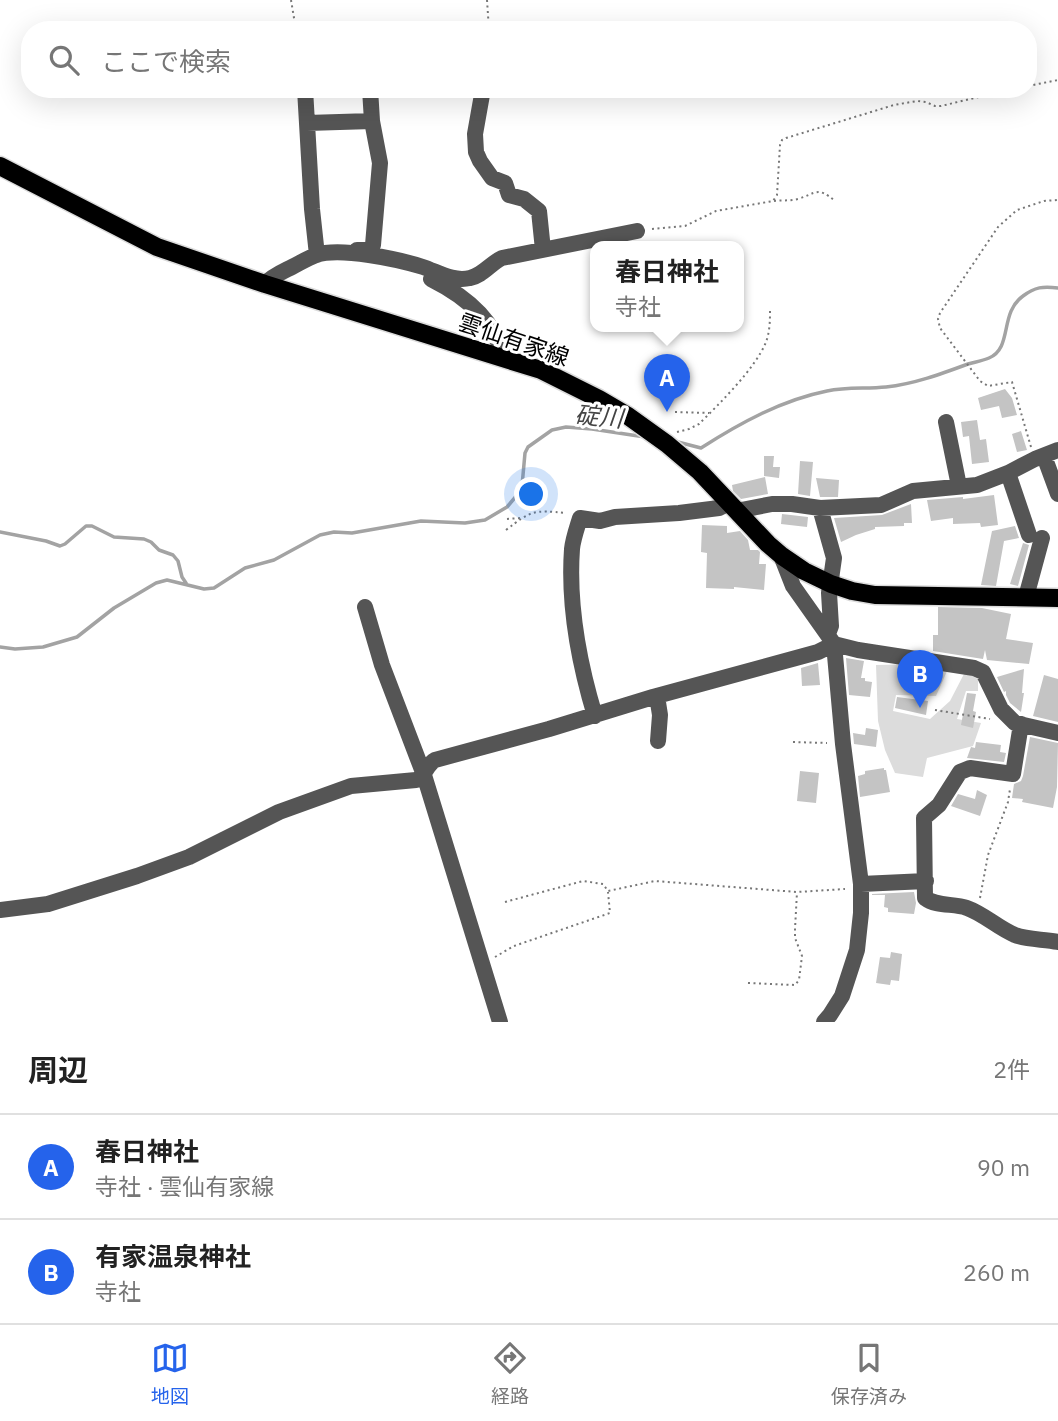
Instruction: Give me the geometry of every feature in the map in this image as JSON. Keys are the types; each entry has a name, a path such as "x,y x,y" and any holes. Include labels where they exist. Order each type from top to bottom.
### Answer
{"main road":[{"name":"雲仙有家線","path":"0,166 157,247 265,284 541,370 599,399 652,433 672,438 700,472 782,556 804,571 831,584 875,595 1058,598"}],"street":[{"path":"306,98 317,255"},
{"path":"350,254 352,250 371,249 373,245 380,163 371,98"},
{"path":"481,98 475,134 476,152 492,178 505,183 509,195 524,199 539,211 543,250"},
{"path":"307,123 372,121"},
{"path":"265,284 278,273 317,255 335,253 398,261 424,267 447,277 471,278 502,258 637,231"},
{"path":"398,261 452,290 468,302 481,315 494,335 503,358"},
{"path":"946,422 960,486"},
{"path":"595,716 585,684 573,609 572,549 580,517 600,522 615,517 733,507 792,504 820,508 881,506 913,491 977,485 1046,455 1058,494"},
{"path":"1008,473 1035,536 1026,597"},
{"path":"820,508 834,558 829,593 831,639 861,884 858,950 842,996 824,1022"},
{"path":"782,556 793,586 831,639 858,650 974,668 983,672 1002,709 1015,723 1058,733"},
{"path":"365,607 382,666 424,775 500,1022"},
{"path":"0,910 48,904 137,876 189,857 279,812 351,786 416,780 424,775 435,760 818,652 831,639"},
{"path":"657,696 660,715 658,741"},
{"path":"1021,724 1013,774 970,768 960,772 939,805 924,818 925,898 931,902 971,909 1013,934 1058,942"},
{"path":"861,884 926,881"}],"path":[{"path":"291,0 294,21"},
{"path":"487,0 488,21"},
{"path":"1037,84 1058,80"},
{"path":"773,201 777,195 782,140 894,105 917,101 935,107 974,98"},
{"path":"637,231 685,226 716,211 797,199 816,191 825,193 835,201"},
{"path":"1046,455 1012,382 988,386 980,382 940,328 938,319 998,227 1017,210 1044,201 1058,200"},
{"path":"672,438 699,424 749,368 764,345 769,329 770,309"},
{"path":"675,412 710,413"},
{"path":"506,530 520,518 533,512 571,513 580,517"},
{"path":"507,519 520,518"},
{"path":"936,710 989,719"},
{"path":"793,742 843,744"},
{"path":"976,913 988,855 1008,802 1013,774"},
{"path":"483,967 514,946 610,913 608,891 603,884 592,881 583,881 505,902"},
{"path":"608,891 655,881 797,892 842,890 861,884"},
{"path":"748,983 794,985 799,980 802,957 795,938 797,892"}],"shaded area":[{"path":"922,664 948,669 936,696 896,695 893,711 930,719 950,701 965,672 978,679 978,691 966,691 957,719 981,723 973,746 927,758 923,777 895,773 885,750 878,721 876,665"}],"building":[{"path":"1005,389 1012,398 1017,415 1002,418 999,406 981,410 978,398"},
{"path":"977,420 980,440 986,439 989,462 972,464 969,436 963,437 961,422"},
{"path":"1021,431 1027,450 1017,452 1012,434"},
{"path":"764,456 774,456 773,467 780,467 779,478 764,476"},
{"path":"800,461 813,462 810,496 798,494"},
{"path":"765,477 768,494 741,499 733,491 732,485"},
{"path":"816,478 839,480 838,497 820,497"},
{"path":"994,495 998,525 981,527 980,523 953,524 953,518 931,521 927,500"},
{"path":"911,504 912,523 904,523 904,526 875,527 841,542 834,518 882,515"},
{"path":"782,514 808,517 807,527 781,524"},
{"path":"702,525 727,526 727,533 740,531 748,540 750,550 760,552 759,564 766,564 764,590 706,588 707,553 701,552"},
{"path":"1015,526 1019,538 1004,541 996,586 981,585 992,531"},
{"path":"1023,543 1029,545 1018,586 1010,584"},
{"path":"938,607 982,608 1011,614 1006,639 1033,643 1029,664 987,660 985,650 983,659 933,651 933,635 938,635"},
{"path":"846,658 864,661 861,678 872,682 870,697 849,695"},
{"path":"818,663 820,685 802,686 801,668"},
{"path":"1024,669 1021,712 1010,703 997,677"},
{"path":"1044,675 1058,679 1058,722 1033,716"},
{"path":"967,693 976,694 973,728 961,725"},
{"path":"897,697 928,701 926,715 895,708"},
{"path":"866,728 878,730 876,747 854,744 853,733 865,735"},
{"path":"1030,737 1058,743 1057,787 1053,808 1012,798 1014,784 1021,781 1023,776"},
{"path":"976,742 1001,745 1000,752 1006,753 1004,762 967,758"},
{"path":"884,768 890,792 860,797 858,776 865,774 865,771"},
{"path":"800,771 819,773 816,803 797,801"},
{"path":"977,790 987,795 980,816 951,806 958,794 975,799"},
{"path":"914,892 914,914 888,912 888,908 884,907 885,895 872,895 872,894"},
{"path":"891,952 902,954 899,981 891,980 890,985 876,983 880,957 890,958"}],"waterway":[{"name":"碇川","path":"674,441 701,448 731,430 794,400 834,390 907,384 989,358 1001,346 1016,303 1035,289 1058,288"},
{"name":"碇川","path":"0,647 43,647 77,637 114,608 156,583 167,580 204,589 214,588 245,568 274,560 320,535 334,532 352,533 421,521 465,523 485,520 507,507 518,494 522,486 528,447 552,430 566,427 645,437"},
{"path":"0,532 60,546 86,526 92,526 114,537 144,539 159,550 173,555 186,583"}],"place":[{"name":"春日神社","path":"667,412"},
{"name":"有家温泉神社","path":"920,708"}]}
